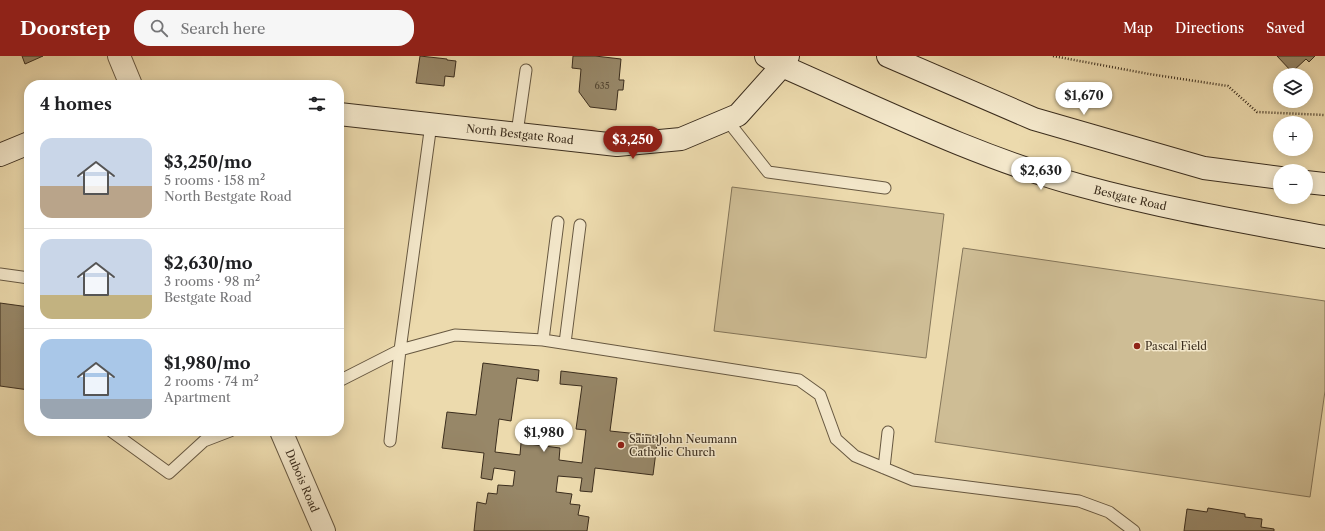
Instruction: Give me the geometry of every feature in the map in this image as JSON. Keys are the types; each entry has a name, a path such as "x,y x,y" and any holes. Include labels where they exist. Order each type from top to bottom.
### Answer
{"main road":[{"path":"119,56 129,80"},
{"path":"888,56 1034,119 1204,168 1273,177"},
{"name":"North Bestgate Road","path":"344,115 617,145 681,139 738,115 779,59"},
{"name":"Bestgate Road","path":"779,59 976,151 1082,186 1184,210 1325,237"},
{"path":"0,155 24,145"},
{"path":"1313,183 1325,184"},
{"name":"Dubois Road","path":"283,436 324,531"}],"lane":[{"path":"517,133 526,70"},
{"path":"727,120 768,172 885,188"},
{"path":"390,441 400,350 431,124"},
{"path":"543,340 558,222"},
{"path":"565,343 580,224"},
{"path":"0,274 24,277"},
{"path":"344,378 400,350 455,335 543,340 798,380 820,395 836,439 855,456 913,480 1079,501 1109,512 1134,531"},
{"path":"884,468 888,432"},
{"path":"118,436 169,473 204,441 217,436"}],"path":[{"path":"1053,56 1149,74 1228,86 1257,112 1325,115"}],"shaded area":[{"path":"732,187 944,214 926,358 714,331"},
{"name":"Pascal Field","path":"963,248 1325,301 1325,391 1310,497 935,442"}],"building":[{"path":"22,56 43,56 25,64"},
{"path":"420,56 456,61 454,77 445,76 444,86 416,83"},
{"path":"573,56 595,56 621,59 619,80 624,80 623,90 618,90 616,110 590,107 579,92 581,69 572,68"},
{"path":"1277,56 1315,56 1309,62 1306,59 1296,68 1288,68"},
{"path":"0,303 24,306 24,389 0,386"},
{"name":"Saint John Neumann Catholic Church","path":"483,363 539,370 538,381 517,378 511,421 499,419 495,452 520,455 521,443 560,448 559,460 582,463 586,430 576,429 582,386 560,384 561,371 617,378 610,431 658,436 653,475 595,468 592,492 580,491 582,478 558,476 556,492 572,494 570,504 580,505 578,515 589,517 587,531 474,531 477,502 486,504 488,493 497,494 498,485 513,486 515,471 494,468 492,480 481,478 484,453 442,448 447,412 476,415"},
{"path":"1208,508 1245,514 1245,517 1262,519 1261,527 1274,529 1274,531 1184,531 1187,509 1207,512"}],"place":[{"name":"Pascal Field","path":"1137,346"},
{"name":"Saint John Neumann Catholic Church","path":"621,445"}]}
